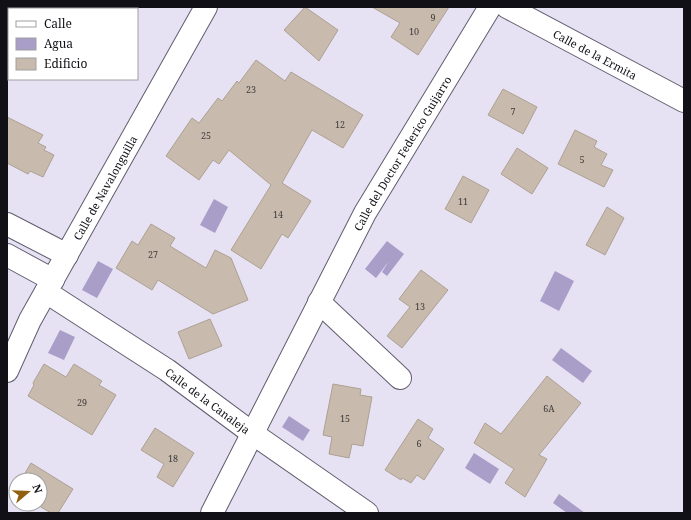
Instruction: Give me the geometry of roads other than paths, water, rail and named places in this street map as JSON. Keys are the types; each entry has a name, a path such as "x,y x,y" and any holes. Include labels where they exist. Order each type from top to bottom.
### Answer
{"street":[{"name":"Calle de Navalonguilla","path":"7,371 30,320 206,7"},
{"name":"Calle del Doctor Federico Guijarro","path":"212,513 364,213 490,7"},
{"name":"Calle de la Ermita","path":"507,7 684,101"},
{"path":"7,224 67,255"},
{"name":"Calle de la Canaleja","path":"7,255 252,433 367,513"},
{"path":"319,302 400,378"}],"water":[{"path":"214,199 228,207 215,233 200,225"},
{"path":"387,241 404,254 387,276 382,272 389,261 376,278 365,269"},
{"path":"98,261 113,269 97,298 82,290"},
{"path":"555,271 574,281 559,311 540,301"},
{"path":"60,330 75,337 64,360 48,353"},
{"path":"561,348 592,371 583,383 552,360"},
{"path":"289,416 310,430 303,441 282,427"},
{"path":"474,453 499,469 490,484 465,468"},
{"path":"559,494 585,513 567,513 553,503"}]}
